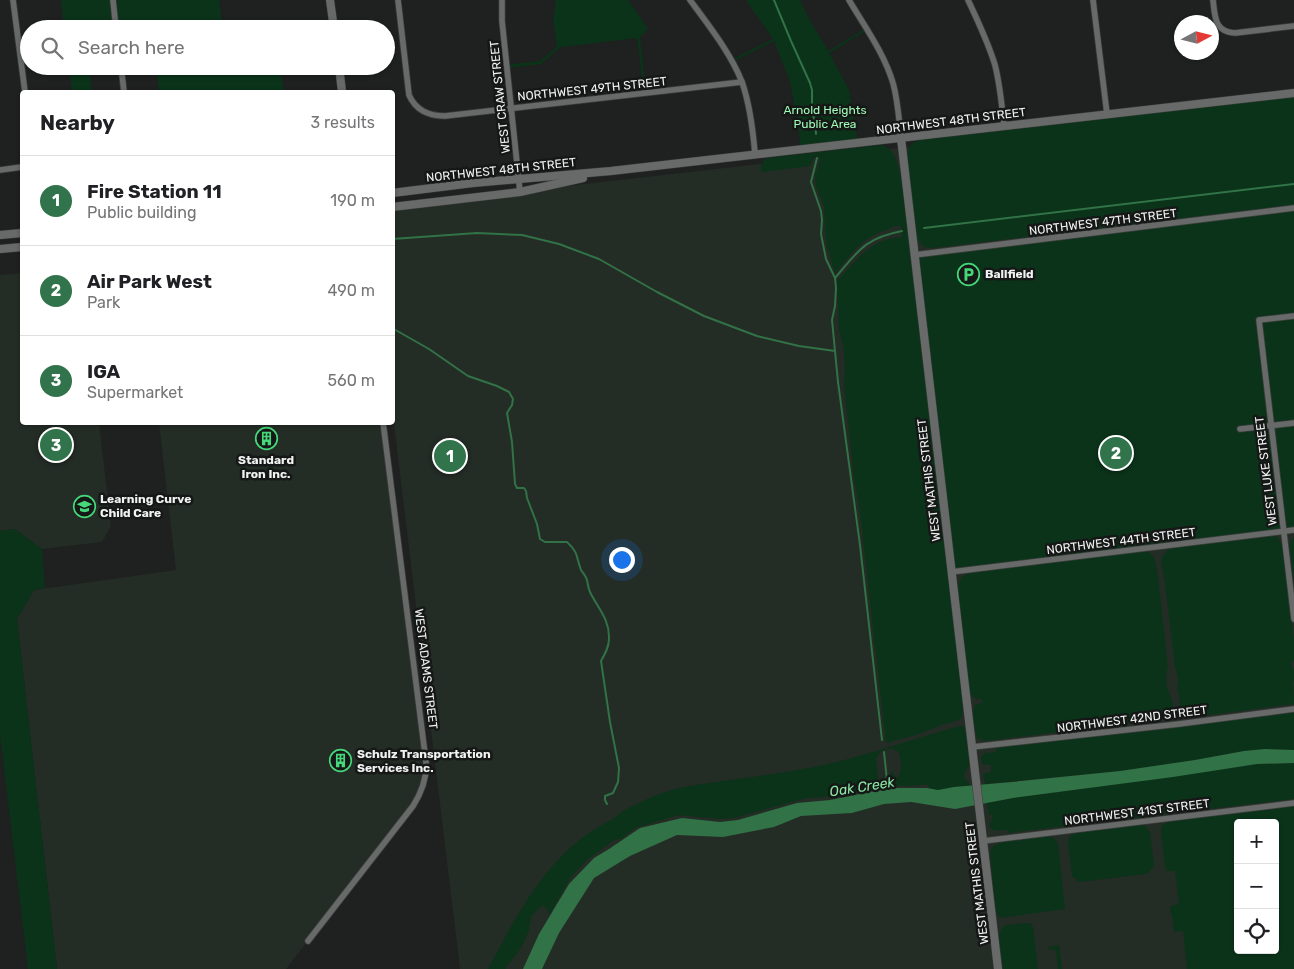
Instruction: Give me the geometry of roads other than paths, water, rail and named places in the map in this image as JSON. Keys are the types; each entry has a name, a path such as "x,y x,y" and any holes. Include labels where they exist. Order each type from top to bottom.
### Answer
{"main road":[{"path":"330,0 333,20"},
{"path":"340,75 342,90"},
{"name":"NORTHWEST 48TH STREET","path":"395,192 612,171 1294,93"},
{"name":"WEST MATHIS STREET","path":"901,138 998,969"},
{"name":"NORTHWEST 48TH STREET","path":"395,207 520,192 612,171"},
{"path":"0,235 20,233"},
{"path":"13,248 20,243"},
{"path":"0,249 20,247"}],"street":[{"path":"13,0 20,54"},
{"path":"113,0 115,20"},
{"name":"NORTHWEST 49TH STREET","path":"398,0 408,88 411,98 416,106 425,113 434,116 742,82"},
{"name":"WEST CRAW STREET","path":"502,0 502,21 520,192"},
{"path":"690,0 732,60 742,82 751,115 755,154"},
{"name":"WEST MATHIS STREET","path":"849,0 881,54 888,70 896,97 901,138"},
{"path":"968,0 984,35 995,66 1004,126"},
{"path":"1093,0 1106,114"},
{"path":"1214,0 1216,20 1225,31 1235,33 1294,26"},
{"path":"23,75 25,90"},
{"path":"122,75 124,90"},
{"path":"0,170 20,167"},
{"name":"NORTHWEST 47TH STREET","path":"914,255 1294,208"},
{"name":"WEST LUKE STREET","path":"1294,316 1259,320 1294,619"},
{"path":"1240,429 1294,423"},
{"name":"WEST ADAMS STREET","path":"308,941 413,806 425,779 426,762 383,425"},
{"name":"NORTHWEST 44TH STREET","path":"951,572 1294,530"},
{"name":"NORTHWEST 42ND STREET","path":"972,747 1294,709"},
{"name":"NORTHWEST 41ST STREET","path":"983,841 1294,803"}],"waterway":[{"path":"774,0 810,83 812,90 812,114 815,120 816,134"},
{"path":"817,158 811,182 821,211 821,234 826,259 835,278 835,306 832,320 838,382 860,545 882,740"},
{"path":"924,228 1294,184"},
{"path":"835,278 863,247 879,238 902,231"},
{"path":"395,239 477,233 522,235 559,244 599,259 704,316 757,336 799,346 835,351"},
{"path":"395,330 429,349 468,376 509,392 513,399 507,413 512,442 515,484 517,488 524,488 526,491 540,539 545,542 567,542 574,549 581,570 587,579 588,588 609,632 608,645 601,661 619,768 618,782 613,793 605,796 607,804"},
{"name":"Oak Creek","path":"884,752 888,790"}],"place":[{"name":"Ballfield","path":"969,274"},
{"name":"Standard Iron Inc.","path":"266,439"},
{"name":"IGA","path":"56,445"},
{"name":"Air Park West","path":"1116,453"},
{"name":"Fire Station 11","path":"450,456"},
{"name":"Learning Curve Child Care","path":"84,506"},
{"name":"Schulz Transportation Services Inc.","path":"341,761"}],"park label":[{"name":"Arnold Heights Public Area","path":"825,117"}]}
